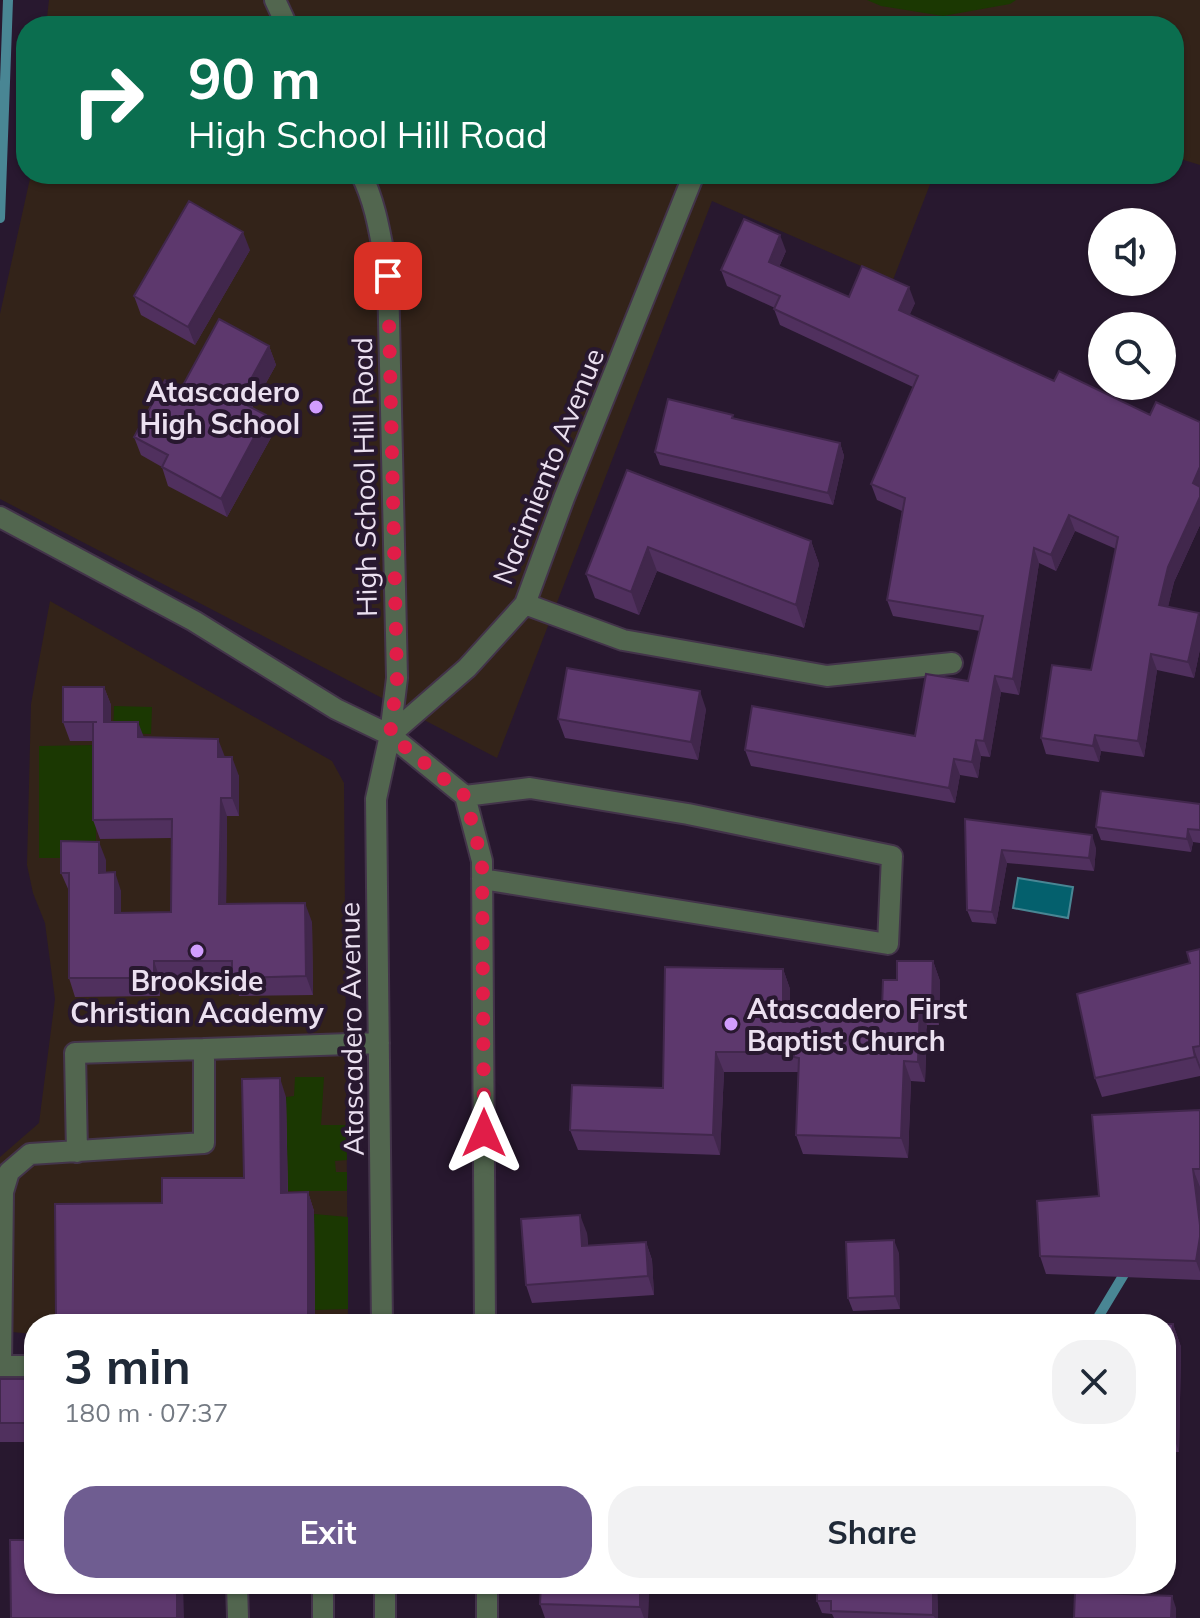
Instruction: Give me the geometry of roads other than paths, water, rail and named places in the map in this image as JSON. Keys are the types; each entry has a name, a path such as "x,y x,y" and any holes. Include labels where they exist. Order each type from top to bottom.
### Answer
{"street":[{"name":"High School Hill Road","path":"366,184 388,276 397,678 390,735"},
{"name":"Nacimiento Avenue","path":"390,735 467,668 525,604 564,498 690,184"},
{"path":"0,517 194,621 336,709 390,735 465,796 482,861 485,1314"},
{"path":"525,604 623,640 827,676 952,663"},
{"name":"Atascadero Avenue","path":"382,1314 376,799 390,735"},
{"path":"465,796 530,788 688,814 892,856 888,944 482,879"},
{"path":"77,1152 75,1053 379,1043"},
{"path":"24,1366 0,1366 3,1192 9,1172 30,1154 204,1143 204,1049"},
{"path":"237,1594 238,1618"},
{"path":"323,1594 323,1618"},
{"path":"385,1594 385,1618"},
{"path":"487,1594 487,1618"}],"waterway":[{"path":"0,218 8,0"},
{"path":"1100,1314 1129,1266"}],"place":[{"name":"Atascadero High School","path":"316,407"},
{"name":"Brookside Christian Academy","path":"197,951"},
{"name":"Atascadero First Baptist Church","path":"731,1024"}]}
